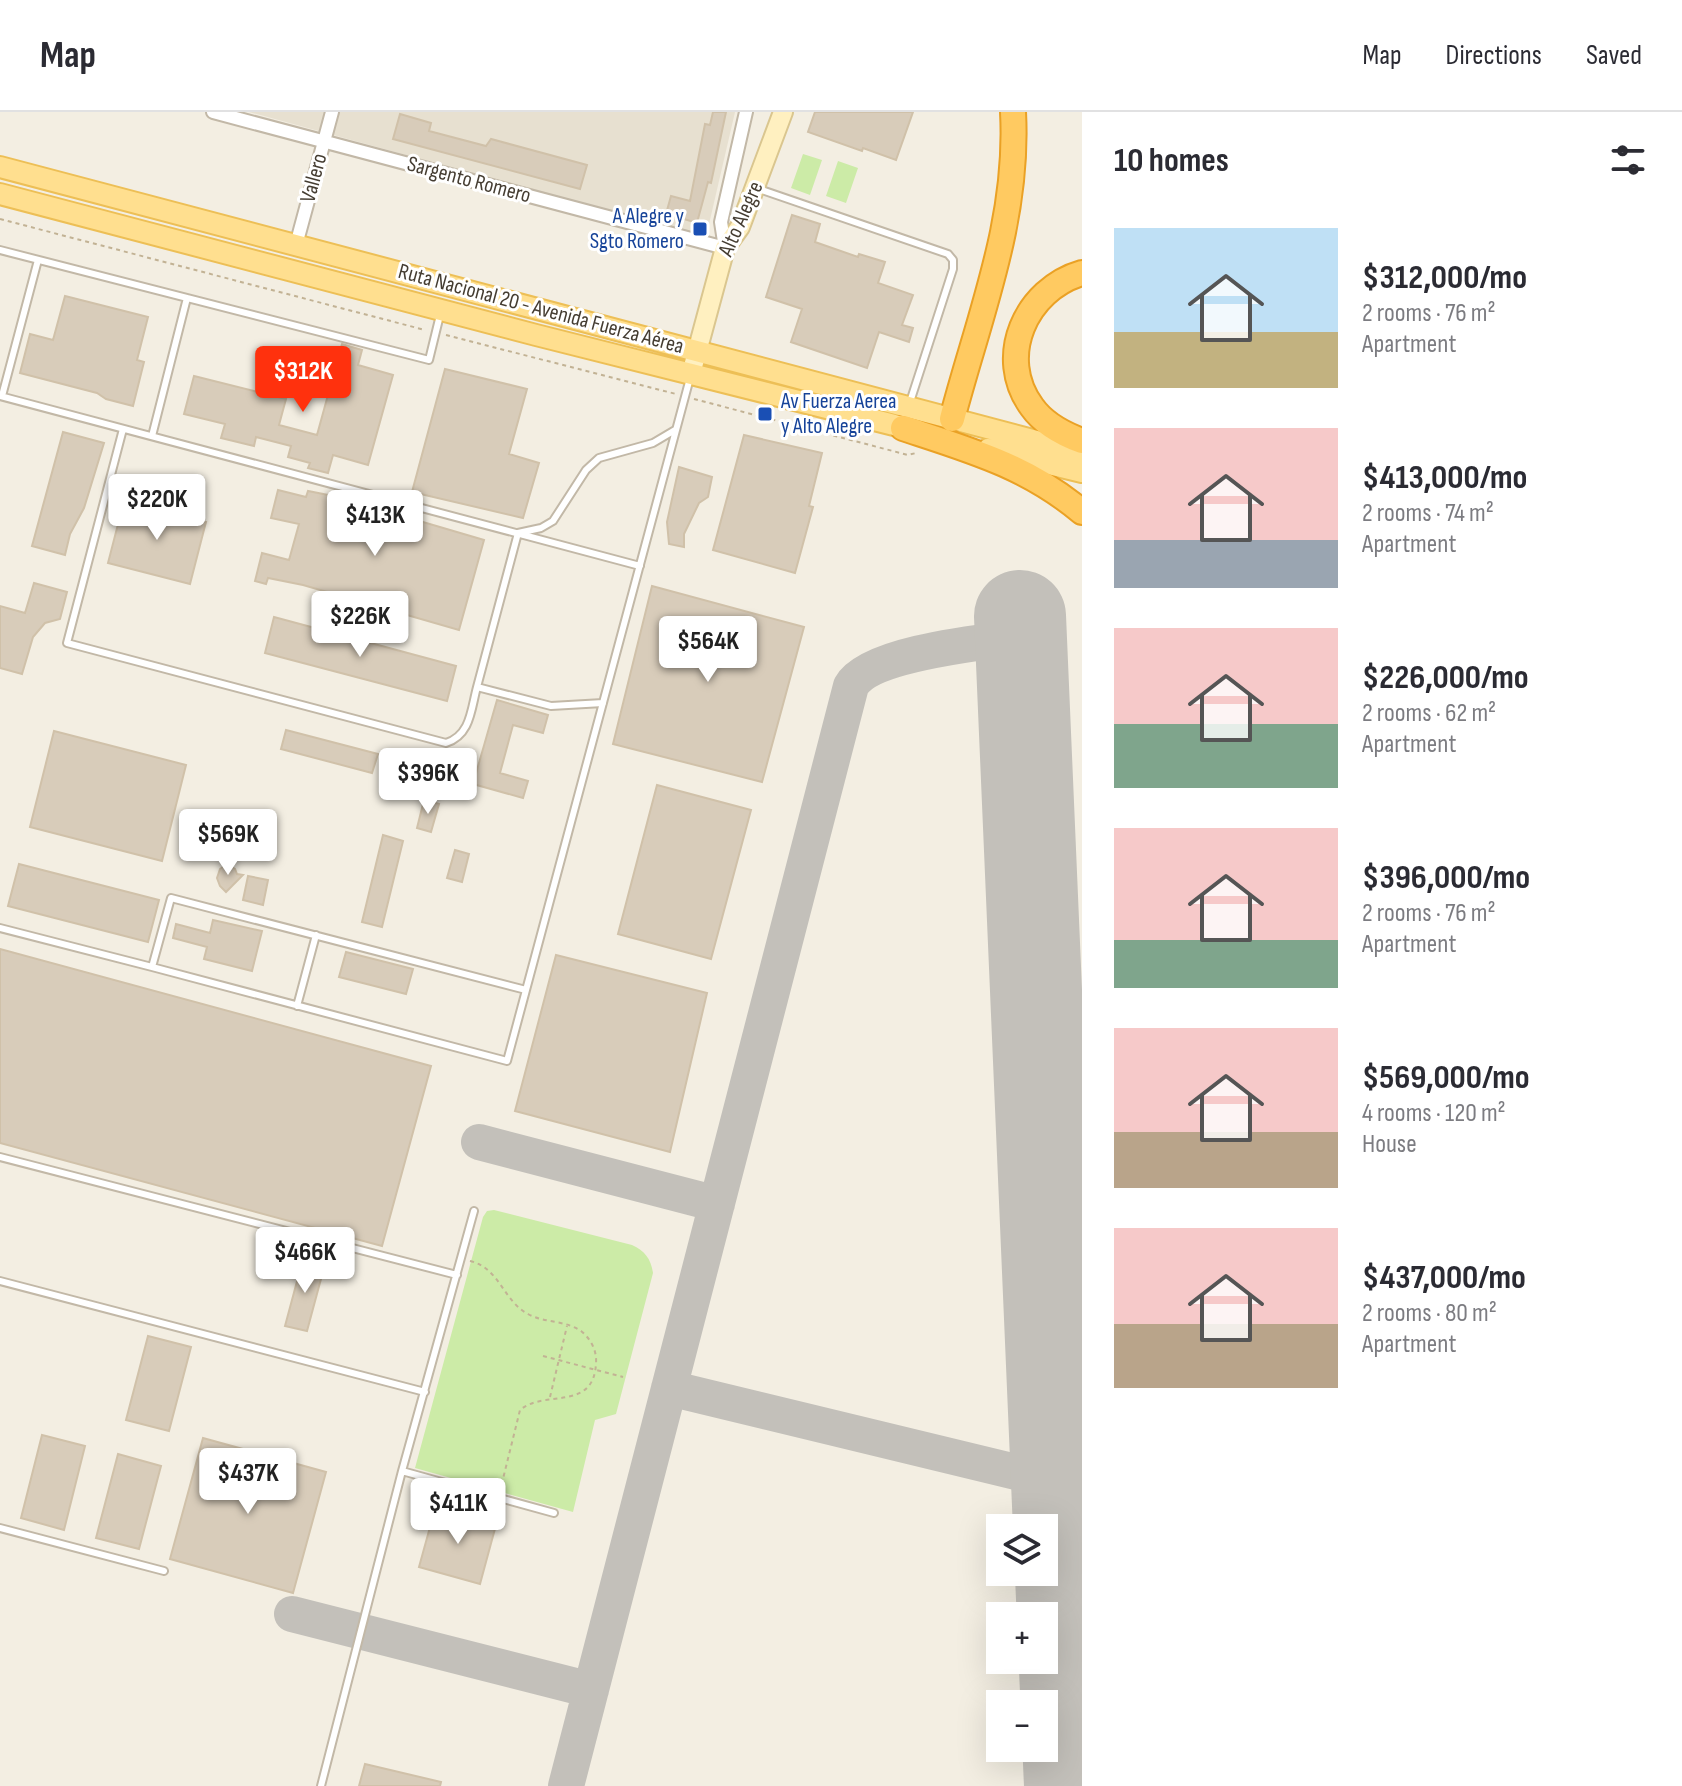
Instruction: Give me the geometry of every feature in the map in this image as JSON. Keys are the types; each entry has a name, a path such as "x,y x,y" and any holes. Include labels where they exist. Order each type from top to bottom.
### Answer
{"highway":[{"path":"952,419 997,264 1009,210 1014,154 1013,112"},
{"path":"1082,273 1054,285 1032,307 1018,340 1016,357 1022,391 1031,406 1053,427 1082,441"},
{"path":"906,418 1011,465 1039,480 1082,512"}],"main road":[{"name":"Alto Alegre","path":"691,374 725,248 740,227 783,112"},
{"name":"Ruta Nacional 20 - Avenida Fuerza Aérea","path":"0,167 698,351 1082,472"},
{"name":"Ruta Nacional 20 - Avenida Fuerza Aérea","path":"0,194 691,374 906,418 952,419 1082,453"}],"street":[{"name":"Sargento Romero","path":"213,112 725,248"},
{"name":"Vallero","path":"296,245 332,112"},
{"path":"725,248 721,222 746,112"}],"lane":[{"path":"756,188 948,254 953,260 953,269 906,418"},
{"path":"0,250 429,360 441,309"},
{"path":"38,260 1,396 640,566"},
{"path":"152,436 187,298"},
{"path":"0,928 507,1061 691,374"},
{"path":"123,429 67,643 446,743 465,732 518,533"},
{"path":"518,533 541,528 553,521 586,470 599,458 653,443 676,430"},
{"path":"477,687 551,706 603,703"},
{"path":"152,967 171,898 526,990"},
{"path":"297,1006 316,935"},
{"path":"0,1157 457,1275"},
{"path":"321,1786 402,1471 474,1211"},
{"path":"0,1281 425,1392"},
{"path":"402,1471 554,1513"},
{"path":"0,1528 164,1571"}],"path":[{"path":"0,219 908,455 919,452"},
{"path":"462,1259 487,1267 523,1311 532,1317 567,1325 587,1336 597,1358 592,1381 574,1397 537,1400 520,1410 498,1498"},
{"path":"549,1399 567,1325"},
{"path":"543,1356 623,1377"}],"shaded area":[{"path":"249,112 735,112 706,237"}],"green space":[{"path":"803,154 822,160 810,195 791,188"},
{"path":"838,161 858,168 846,203 826,196"},
{"path":"494,1210 632,1245 647,1256 652,1268 616,1414 595,1420 573,1512 415,1468 483,1217 487,1211"}],"building":[{"path":"713,112 726,112 711,183 708,182 698,219 694,222 666,214 671,196 690,201 705,124 710,125"},
{"path":"815,112 913,112 896,160 808,132"},
{"path":"400,114 431,123 429,131 486,146 491,139 587,165 580,189 393,139"},
{"path":"792,215 820,224 815,242 858,257 859,254 885,262 878,283 913,295 902,325 913,328 909,342 879,332 867,368 791,342 802,309 766,297"},
{"path":"65,296 148,317 137,360 144,362 133,406 20,373 30,334 53,340"},
{"path":"342,344 362,350 358,365 393,375 368,465 333,455 328,473 308,468 310,463 288,457 291,446 256,437 254,446 221,438 225,424 184,414 194,376 286,399 279,425 317,435"},
{"path":"445,369 527,389 509,454 539,463 523,518 412,492"},
{"path":"63,432 104,443 84,508 70,534 65,555 32,546"},
{"path":"744,435 822,453 809,506 813,507 795,573 713,550"},
{"path":"679,467 712,477 708,497 699,503 684,534 684,547 669,544 667,522"},
{"path":"278,490 306,497 308,491 338,497 484,540 459,630 303,585 268,578 266,584 255,581 262,553 289,560 299,524 271,518"},
{"path":"124,501 206,522 190,584 108,563"},
{"path":"34,583 67,592 60,619 45,623 33,637 22,674 0,668 0,606 25,613"},
{"path":"652,586 804,627 762,782 613,744"},
{"path":"274,617 456,666 447,701 265,653"},
{"path":"497,700 548,715 543,733 513,725 500,773 528,781 523,798 473,784"},
{"path":"286,730 378,754 372,773 281,749"},
{"path":"54,731 186,765 162,861 30,827"},
{"path":"657,785 751,810 711,959 618,934"},
{"path":"424,800 439,804 431,832 417,828"},
{"path":"383,835 403,841 382,927 362,922"},
{"path":"455,850 469,854 462,882 447,878"},
{"path":"19,864 159,900 148,942 8,906"},
{"path":"227,864 237,874 243,875 226,892 217,878 220,869"},
{"path":"248,876 268,880 263,905 243,900"},
{"path":"213,920 262,931 252,971 204,959 207,947 173,938 176,924 210,933"},
{"path":"0,949 431,1066 382,1246 0,1143"},
{"path":"346,952 413,969 406,994 339,977"},
{"path":"556,955 707,993 670,1152 515,1111"},
{"path":"303,1259 325,1264 307,1331 285,1326"},
{"path":"148,1336 191,1347 169,1431 126,1420"},
{"path":"42,1435 85,1446 64,1530 21,1518"},
{"path":"203,1438 326,1472 293,1593 170,1559"},
{"path":"118,1454 161,1466 139,1549 96,1538"},
{"path":"435,1509 496,1525 480,1584 419,1567"},
{"path":"365,1764 441,1782 440,1786 359,1786"}],"taxiway":[{"path":"566,1786 851,686 862,675 903,657 1021,637"},
{"path":"479,1142 717,1204"},
{"path":"669,1388 1057,1482"},
{"path":"292,1614 591,1690"}],"runway":[{"path":"1020,616 1070,1786"}],"place":[{"name":"A Alegre y Sgto Romero","path":"700,229"},
{"name":"Av Fuerza Aerea y Alto Alegre","path":"765,414"}]}
